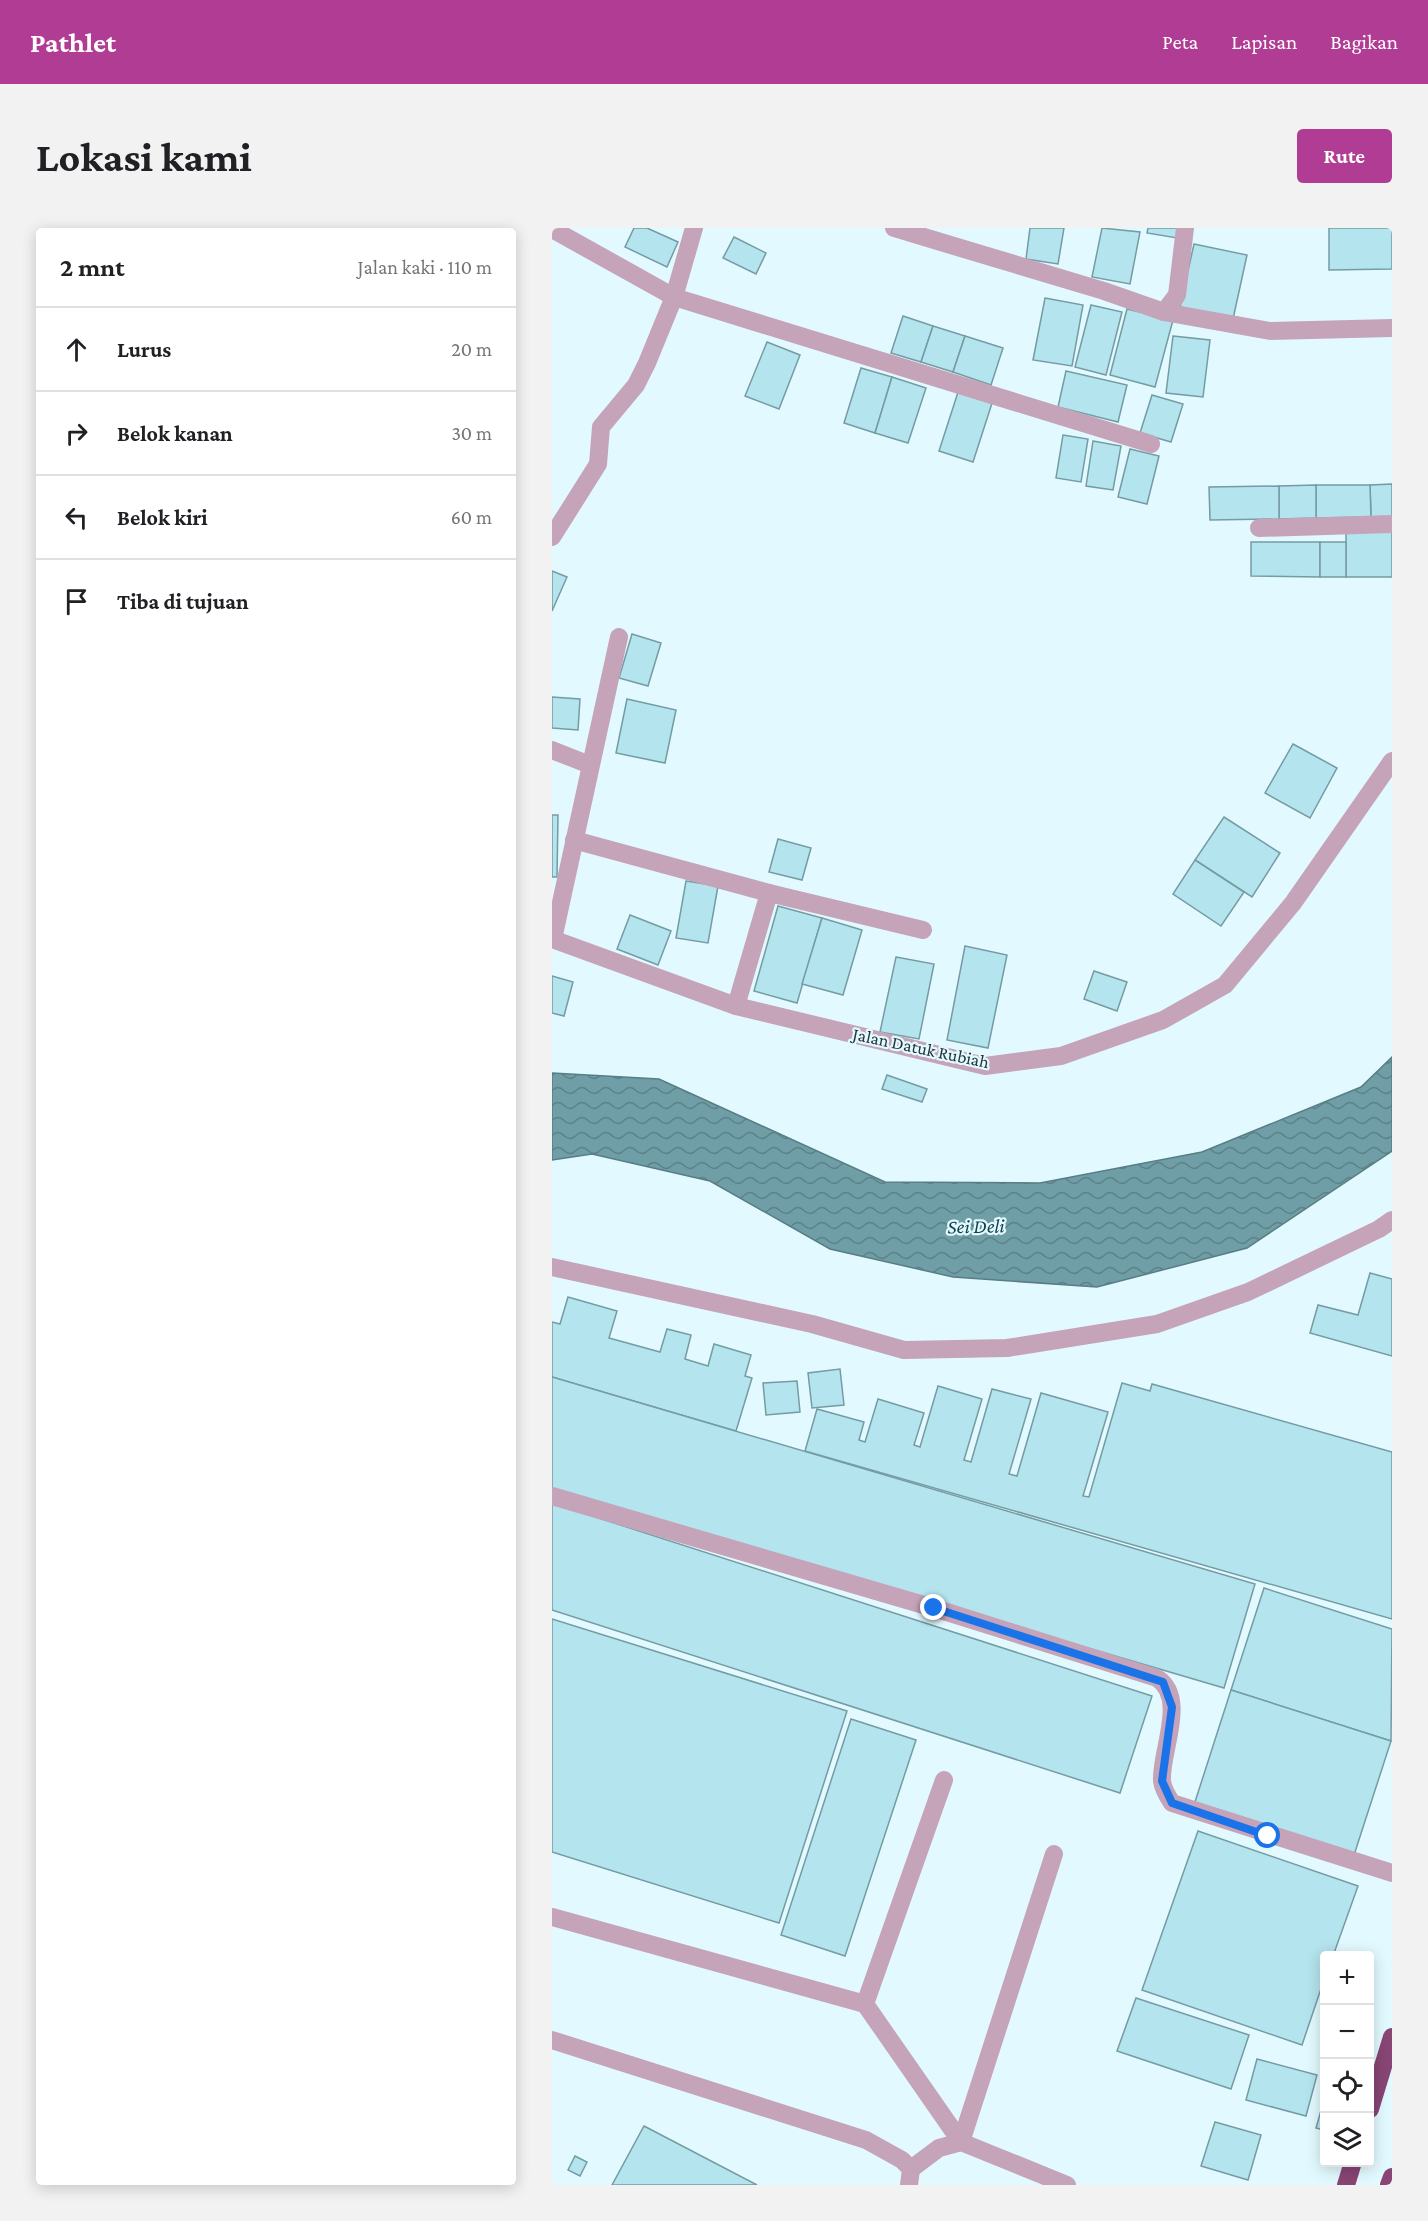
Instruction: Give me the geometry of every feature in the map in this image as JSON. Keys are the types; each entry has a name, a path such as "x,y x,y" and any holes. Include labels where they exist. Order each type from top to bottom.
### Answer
{"highway":[{"path":"1374,2096 1391,2041"},
{"path":"1346,2185 1352,2167"},
{"path":"1389,2185 1392,2177"}],"street":[{"path":"552,537 598,464 601,427 636,385 674,297 694,228"},
{"path":"894,228 1104,291 1164,312 1270,331 1392,328"},
{"path":"1164,312 1177,295 1185,228"},
{"path":"552,229 674,297 1151,444"},
{"path":"1259,528 1392,524"},
{"path":"553,939 619,637"},
{"path":"552,750 590,765"},
{"name":"Jalan Datuk Rubiah","path":"553,939 735,1006 985,1066 1061,1056 1164,1020 1225,985 1293,903 1392,761"},
{"path":"574,840 770,893 923,930"},
{"path":"735,1006 770,893"},
{"path":"552,1266 812,1324 904,1350 1006,1348 1157,1324 1248,1292 1379,1229 1392,1220"},
{"path":"552,1496 934,1608 1156,1678 1168,1690 1172,1707 1162,1781 1172,1803 1392,1873"},
{"path":"865,2004 944,1780"},
{"path":"960,2142 1054,1854"},
{"path":"552,1917 865,2004 960,2142 1067,2185"},
{"path":"552,2040 866,2140 903,2160 910,2177 939,2148 960,2142"}],"water":[{"name":"Sei Deli","path":"1392,1057 1392,1151 1247,1248 1097,1287 953,1277 830,1249 710,1181 592,1154 552,1160 552,1073 659,1079 885,1182 1040,1183 1202,1152 1361,1087"}],"building":[{"path":"634,228 647,228 678,242 667,267 625,247"},
{"path":"1030,228 1064,228 1058,264 1026,259"},
{"path":"1102,228 1140,232 1130,284 1092,277"},
{"path":"1148,228 1179,228 1177,238 1147,233"},
{"path":"1329,228 1392,228 1392,269 1329,270"},
{"path":"734,237 766,253 756,274 723,258"},
{"path":"1194,244 1247,255 1233,319 1180,307"},
{"path":"1045,298 1083,305 1072,366 1033,360"},
{"path":"1091,305 1122,312 1106,375 1075,367"},
{"path":"1127,309 1173,320 1155,387 1110,375"},
{"path":"903,316 933,326 921,362 891,353"},
{"path":"933,326 965,336 953,372 921,362"},
{"path":"965,336 1003,348 991,385 953,372"},
{"path":"1173,336 1210,340 1203,397 1166,393"},
{"path":"767,342 800,355 779,409 745,396"},
{"path":"861,368 892,377 875,433 844,423"},
{"path":"1066,371 1127,385 1118,422 1058,407"},
{"path":"892,377 926,388 908,443 875,433"},
{"path":"960,386 994,397 973,462 939,451"},
{"path":"1152,395 1183,404 1171,442 1140,433"},
{"path":"1063,435 1088,439 1081,482 1056,478"},
{"path":"1093,441 1121,446 1113,490 1086,486"},
{"path":"1130,449 1159,456 1147,504 1118,497"},
{"path":"1392,484 1392,517 1371,517 1370,485"},
{"path":"1316,485 1370,485 1371,517 1316,518"},
{"path":"1316,485 1316,518 1279,519 1279,486"},
{"path":"1279,486 1279,519 1210,520 1209,487"},
{"path":"1346,530 1392,530 1392,577 1346,577"},
{"path":"1251,542 1320,542 1320,577 1251,576"},
{"path":"1320,542 1346,542 1346,577 1320,577"},
{"path":"552,571 567,577 552,611"},
{"path":"632,634 661,643 648,686 619,678"},
{"path":"552,697 580,699 578,730 552,728"},
{"path":"627,699 676,710 665,763 616,753"},
{"path":"1293,744 1337,768 1310,818 1265,793"},
{"path":"552,815 558,815 557,877 552,877"},
{"path":"1224,817 1280,853 1252,897 1195,860"},
{"path":"778,839 811,848 802,880 769,872"},
{"path":"1195,860 1244,892 1221,926 1173,894"},
{"path":"686,881 718,886 708,943 676,938"},
{"path":"778,906 822,918 797,1003 754,991"},
{"path":"630,915 671,931 658,965 617,949"},
{"path":"822,918 862,930 843,995 802,984"},
{"path":"965,946 1007,955 988,1048 947,1040"},
{"path":"896,957 934,964 919,1039 880,1032"},
{"path":"1094,971 1127,982 1117,1011 1084,999"},
{"path":"552,976 573,982 564,1016 552,1013"},
{"path":"887,1075 927,1089 922,1102 882,1089"},
{"path":"1370,1273 1392,1279 1392,1356 1310,1333 1318,1305 1358,1315"},
{"path":"568,1297 617,1311 609,1338 660,1352 667,1329 691,1335 685,1359 708,1366 714,1344 751,1355 745,1376 752,1378 736,1431 552,1377 552,1322 560,1324"},
{"path":"840,1369 844,1405 812,1408 808,1373"},
{"path":"552,1377 1255,1584 1224,1688 552,1490"},
{"path":"797,1381 800,1412 766,1415 763,1383"},
{"path":"1122,1383 1150,1391 1152,1384 1392,1452 1392,1619 805,1451 817,1409 864,1422 859,1440 865,1442 878,1399 924,1413 914,1445 920,1447 938,1386 982,1399 964,1460 971,1462 992,1389 1031,1399 1009,1474 1017,1476 1041,1393 1108,1412 1083,1496 1089,1497"},
{"path":"552,1503 1152,1696 1120,1793 552,1610"},
{"path":"1264,1588 1392,1629 1391,1741 1231,1690"},
{"path":"552,1619 847,1711 779,1923 552,1852"},
{"path":"1231,1690 1391,1741 1354,1855 1194,1805"},
{"path":"851,1719 916,1740 845,1956 781,1935"},
{"path":"1198,1831 1358,1886 1335,1951 1320,1951 1320,1992 1302,2045 1142,1990"},
{"path":"1136,1998 1249,2035 1231,2089 1117,2051"},
{"path":"1257,2059 1317,2075 1306,2116 1246,2100"},
{"path":"1320,2114 1320,2129 1316,2128"},
{"path":"1215,2122 1261,2135 1248,2180 1201,2166"},
{"path":"644,2126 757,2185 612,2185"},
{"path":"575,2156 587,2162 580,2176 568,2170"}],"route":[{"path":"934,1608 1163,1682 1168,1690 1172,1707 1162,1781 1172,1803 1181,1808 1268,1836"}]}
